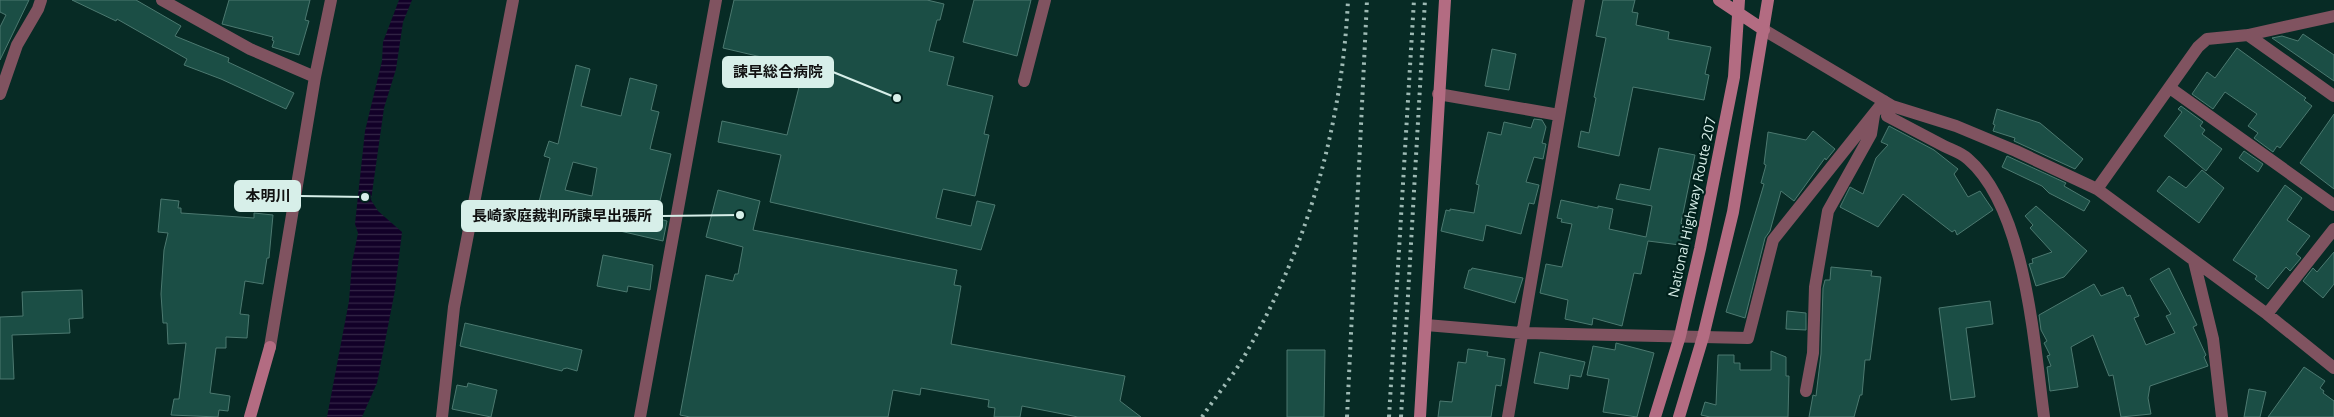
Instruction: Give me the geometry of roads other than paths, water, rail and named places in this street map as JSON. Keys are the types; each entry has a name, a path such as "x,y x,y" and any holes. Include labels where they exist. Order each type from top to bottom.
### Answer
{"street":[{"path":"0,94 17,45 38,9 40,0"},
{"path":"162,0 250,49 316,78"},
{"path":"250,417 270,347 316,78 332,0"},
{"path":"442,417 454,307 513,0"},
{"path":"640,417 716,0"},
{"path":"1024,81 1045,0"},
{"path":"1420,417 1445,0"},
{"path":"1508,417 1579,0"},
{"path":"1719,0 1738,6 1764,30 1888,104 1956,126 2058,169 2097,189 2268,314 2334,368"},
{"path":"1678,417 1703,337 1733,212 1768,0"},
{"name":"National Highway Route 207","path":"1655,417 1680,336 1700,249 1734,77 1738,6"},
{"path":"2097,189 2198,47 2207,40 2248,35 2334,16"},
{"path":"2248,35 2334,96"},
{"path":"2170,88 2334,205"},
{"path":"1438,94 1559,115"},
{"path":"1426,325 1521,333 1748,338 1773,240 1875,113 1888,104"},
{"path":"1888,104 1887,116 1967,158 1988,182 2003,210 2015,243 2029,307 2044,417"},
{"path":"1806,391 1814,353 1815,287 1828,212 1871,134 1875,113"},
{"path":"2268,314 2334,229"},
{"path":"2194,261 2213,339 2222,417"}],"railway":[{"path":"1202,417 1240,363 1267,314 1304,228 1318,184 1338,93 1348,0"},
{"path":"1347,417 1367,0"},
{"path":"1389,417 1414,0"},
{"path":"1401,417 1425,0"}],"place":[{"name":"諫早総合病院","path":"897,98"},
{"name":"本明川","path":"365,197"},
{"name":"長崎家庭裁判所諫早出張所","path":"740,215"}]}
